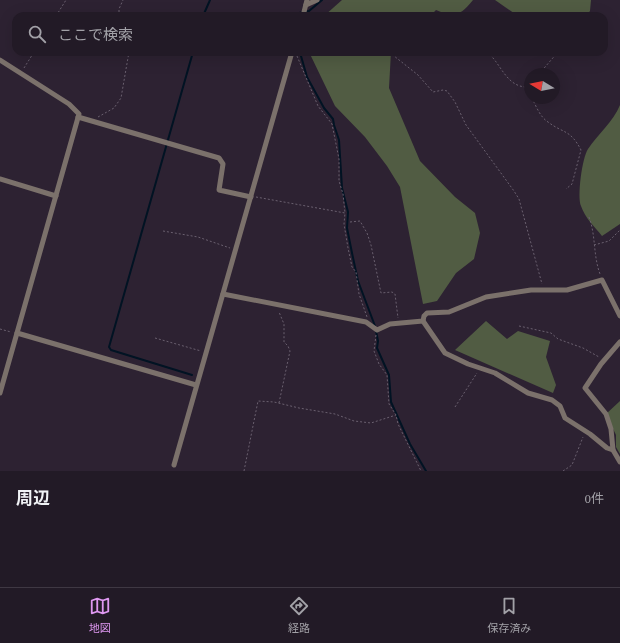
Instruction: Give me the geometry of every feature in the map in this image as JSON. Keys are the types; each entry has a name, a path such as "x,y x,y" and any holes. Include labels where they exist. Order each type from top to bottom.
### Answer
{"street":[{"path":"304,12 307,2 317,0"},
{"path":"174,465 291,56"},
{"path":"0,60 72,106 78,113 0,393"},
{"path":"78,117 219,158 223,164 219,190 251,197"},
{"path":"0,179 56,196"},
{"path":"423,321 424,316 427,313 449,312 486,297 525,290 572,290 601,280 603,281 608,295 620,316"},
{"path":"223,294 368,323 375,330 398,322 423,321"},
{"path":"423,321 446,353 457,359 498,375 523,390 552,400 560,406 565,418 613,450 620,462"},
{"path":"17,333 196,385"},
{"path":"613,450 611,429 606,414 585,389 585,385 620,342"}],"path":[{"path":"58,12 66,0"},
{"path":"119,12 123,0"},
{"path":"20,73 31,56"},
{"path":"92,120 110,111 119,101 123,93 129,56"},
{"path":"296,56 299,59 306,82 316,97 318,106 332,124 339,160 338,182 343,194 346,213 344,226 347,245 352,267 356,272 357,287 365,307 368,323"},
{"path":"394,56 418,75 433,92 443,90 447,91 455,102 466,125 514,191 519,200 544,290"},
{"path":"490,56 510,80 524,86"},
{"path":"544,68 555,56"},
{"path":"535,104 543,118 547,122 569,133 580,150 572,184 566,189"},
{"path":"251,197 259,197 346,213"},
{"path":"589,217 594,245 594,254 601,280"},
{"path":"350,222 360,221 367,233 381,293 392,292 395,294 398,322"},
{"path":"594,245 609,241 620,230"},
{"path":"163,231 198,237 236,250"},
{"path":"279,404 290,351 284,342 284,324 279,312 280,305"},
{"path":"519,326 551,333 561,341 588,350 604,361"},
{"path":"0,329 17,333"},
{"path":"375,330 376,340 374,351 379,364 387,375 389,404 396,415 398,424 421,471"},
{"path":"155,338 206,352"},
{"path":"455,407 480,368"},
{"path":"244,471 258,401 371,423 396,415"},
{"path":"563,471 572,465 579,444 586,431"}],"green space":[{"path":"342,0 473,0 461,12 442,12 436,10 434,12 328,12"},
{"path":"495,0 591,0 589,12 512,12"},
{"path":"311,56 391,56 389,88 420,161 455,197 475,213 480,233 474,259 456,273 437,301 423,304 400,187 387,166 365,137 335,106"},
{"path":"620,105 620,224 602,236 581,206 581,178 584,160 588,149 613,117"},
{"path":"486,321 507,339 518,331 550,341 546,357 556,385 553,393 455,350"},
{"path":"620,401 620,454 616,447 616,435 606,414"}],"waterway":[{"path":"205,12 210,0"},
{"path":"304,12 309,11 322,0"},
{"path":"192,56 109,347 111,350 192,375"},
{"path":"301,56 307,77 324,108 333,119 339,140 342,188 348,212 347,228 358,281 375,326"},
{"path":"376,331 378,341 377,348 389,375 391,402 410,444 426,471"}]}
